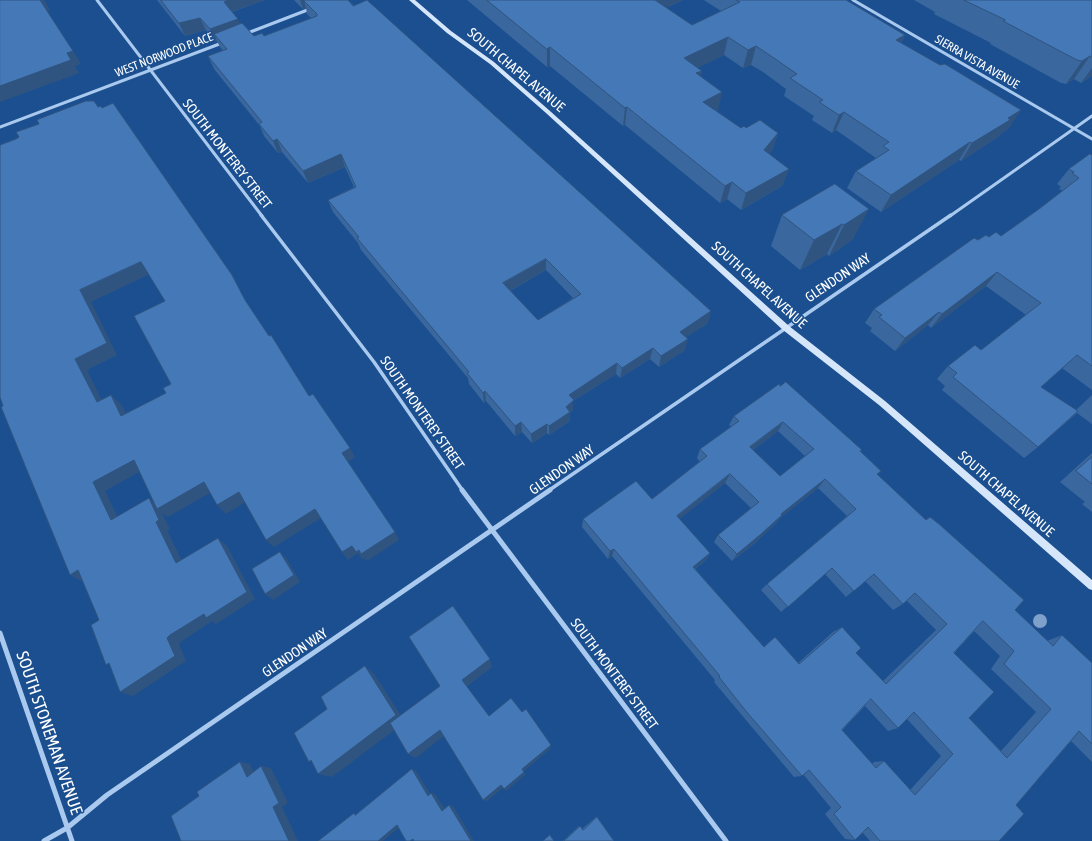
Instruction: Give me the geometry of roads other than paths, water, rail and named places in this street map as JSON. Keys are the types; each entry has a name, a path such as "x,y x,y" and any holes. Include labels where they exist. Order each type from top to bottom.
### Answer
{"street":[{"name":"SOUTH MONTEREY STREET","path":"97,0 148,70 374,362 467,497 726,841"},
{"name":"SOUTH CHAPEL AVENUE","path":"412,0 449,32 492,63 786,328 882,403 1092,586"},
{"name":"SIERRA VISTA AVENUE","path":"853,0 1092,139"},
{"path":"241,36 313,8"},
{"name":"WEST NORWOOD PLACE","path":"0,127 226,41"},
{"name":"GLENDON WAY","path":"44,841 66,828 107,795 1092,116"},
{"name":"SOUTH STONEMAN AVENUE","path":"0,633 66,828 72,841"}]}
